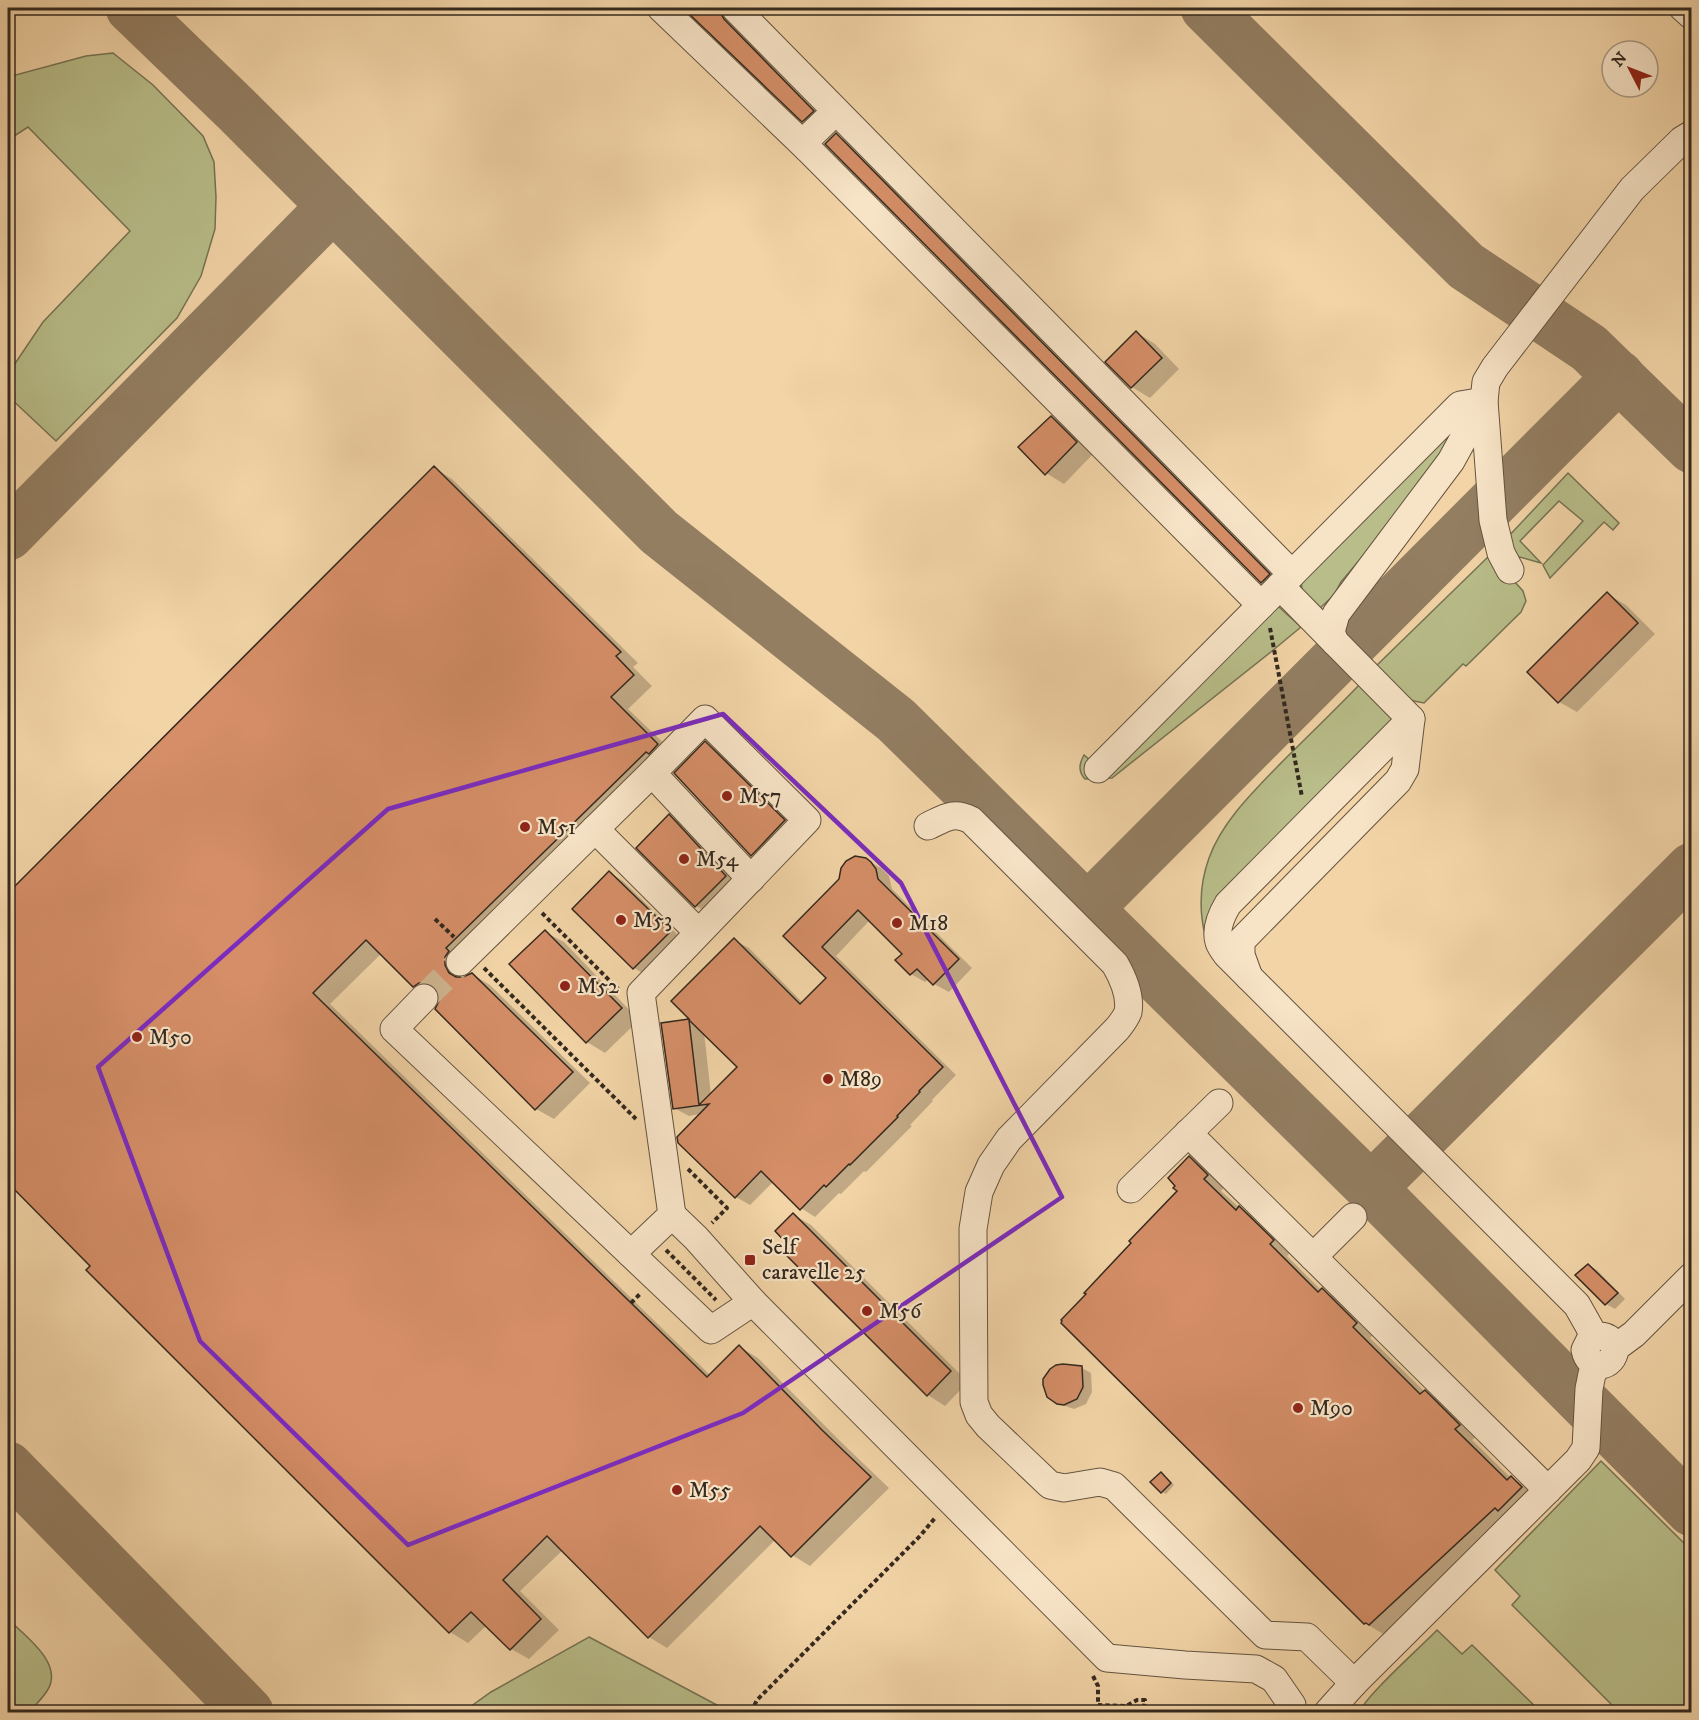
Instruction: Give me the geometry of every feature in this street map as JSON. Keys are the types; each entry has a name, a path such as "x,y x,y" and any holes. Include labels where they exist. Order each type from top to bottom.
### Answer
{"lane":[{"path":"661,8 807,148 1265,611"},
{"path":"735,8 1286,580 1335,642 1411,719"},
{"path":"1683,8 1692,16"},
{"path":"807,148 808,138 836,111"},
{"path":"1509,570 1501,553 1493,520 1484,401 1486,382 1495,367 1632,189 1682,140 1692,134"},
{"path":"1098,769 1265,611 1286,580 1460,405 1484,401"},
{"path":"1335,642 1331,632 1336,614 1451,461 1484,401"},
{"path":"460,962 705,719 807,820 641,993 672,1215 696,1238 753,1302 1107,1658 1256,1669 1274,1679 1284,1709 1305,1705 1316,1707 1327,1713 1354,1683 1578,1460 1586,1448 1589,1389 1592,1374 1602,1350 1634,1334 1692,1276"},
{"path":"1411,719 1228,904 1218,928 1218,941 1227,955 1576,1305 1602,1350"},
{"path":"1249,977 1241,955 1241,941 1398,781 1405,769 1411,719"},
{"path":"652,773 751,879"},
{"path":"928,826 949,816 962,815 972,820 1115,964 1122,978 1128,1001 1127,1015 1117,1029 1009,1139 992,1165 979,1192 973,1229 974,1402 979,1415 1050,1485 1064,1488 1100,1482 1114,1486 1265,1635 1307,1637 1354,1683"},
{"path":"595,829 698,932"},
{"path":"423,998 394,1029 711,1330 753,1302"},
{"path":"1131,1189 1219,1103"},
{"path":"1188,1133 1548,1490"},
{"path":"631,1254 672,1215"},
{"path":"1313,1257 1353,1217"}],"path":[{"path":"1265,611 1307,825"},
{"path":"526,897 624,994"},
{"path":"751,1713 757,1700 921,1536 935,1518"},
{"path":"1143,1713 1145,1700"}],"highlighted area":[{"path":"723,714 901,883 1062,1197 743,1413 408,1545 200,1341 98,1067 388,809"}],"green space":[{"path":"113,53 153,85 203,136 214,162 215,229 201,276 177,318 56,441 8,396 8,374 43,322 130,231 28,127 8,140 8,77 86,56"},
{"path":"1458,420 1431,476 1341,582 1334,595 1318,610 1303,593 1302,580"},
{"path":"1568,473 1619,523 1613,530 1604,522 1550,578 1543,565 1583,521 1559,501 1520,541 1541,563 1516,556 1507,538"},
{"path":"1490,555 1523,591 1526,601 1521,612 1424,703 1404,699 1373,669"},
{"path":"1279,607 1301,627 1112,778 1085,779 1080,767 1084,755 1106,774 1274,608"},
{"path":"1363,681 1395,722 1205,935 1201,906 1202,887 1209,858 1222,832 1258,787"},
{"path":"1601,1461 1691,1550 1691,1712 1619,1712 1512,1605 1520,1596 1495,1570"},
{"path":"8,1619 41,1651 51,1671 51,1681 47,1691 29,1712 19,1712 8,1701"},
{"path":"1437,1630 1462,1654 1472,1645 1541,1712 1360,1712 1371,1695"},
{"path":"589,1637 730,1712 463,1712 491,1692"}],"building":[{"path":"683,8 720,8 724,19 814,111 802,122"},
{"path":"836,133 1270,574 1261,583 825,144"},
{"path":"1136,331 1162,358 1131,388 1105,362"},
{"path":"1051,416 1077,442 1045,475 1018,447"},
{"path":"434,466 621,652 616,656 634,675 611,697 658,744 649,754 646,752 446,948 449,951 445,957 445,965 449,973 456,977 463,977 472,973 573,1072 535,1110 435,1009 439,1001 439,993 435,987 427,983 419,983 413,987 366,940 313,993 707,1377 739,1345 871,1477 791,1557 760,1526 648,1638 547,1536 503,1580 541,1619 510,1650 471,1612 449,1633 86,1270 90,1266 8,1183 8,893"},
{"path":"1607,592 1638,623 1558,703 1527,672"},
{"name":"M57","path":"705,741 785,820 751,856 674,773"},
{"name":"M54","path":"669,814 726,876 695,907 636,848"},
{"name":"M89","path":"855,856 866,858 871,862 876,869 878,879 959,959 933,985 917,969 910,975 895,960 902,954 858,910 822,947 943,1067 850,1165 826,1187 824,1185 800,1210 761,1171 735,1198 678,1143 677,1137 709,1104 673,1109 661,1023 689,1019 671,1001 734,938 800,1004 826,978 783,936 839,879 841,868 846,861","holes":["689,1020 737,1067 699,1105"]},
{"name":"M53","path":"609,871 671,931 633,969 572,909"},
{"name":"M52","path":"545,930 622,1008 586,1043 509,964"},
{"name":"M90","path":"1189,1156 1208,1175 1204,1179 1236,1210 1239,1206 1274,1240 1270,1244 1318,1292 1322,1288 1357,1323 1353,1327 1420,1394 1425,1390 1460,1425 1455,1429 1507,1480 1511,1476 1522,1487 1498,1511 1495,1508 1369,1625 1364,1624 1061,1323 1061,1320 1086,1294 1084,1293 1131,1243 1129,1241 1177,1191 1168,1178"},
{"name":"M56","path":"793,1213 951,1371 927,1396 783,1252 789,1246 775,1231"},
{"path":"1588,1264 1618,1293 1605,1305 1575,1275"},
{"path":"1063,1364 1082,1366 1083,1387 1077,1399 1064,1405 1057,1404 1047,1397 1043,1385 1043,1379 1050,1369"},
{"path":"1161,1472 1171,1483 1161,1493 1150,1482"}],"taxiway":[{"path":"131,8 237,110 659,532 896,720 1371,1188 1692,1511"},
{"path":"1206,8 1466,266 1589,348 1692,448"},
{"path":"8,535 333,206"},
{"path":"1087,909 1619,376"},
{"path":"1371,1188 1692,868"},
{"path":"8,1467 248,1712"}],"tunnel":[{"path":"424,998 460,962"}],"place":[{"name":"M57","path":"727,796"},
{"name":"M51","path":"525,827"},
{"name":"M54","path":"684,859"},
{"name":"M53","path":"621,920"},
{"name":"M18","path":"897,923"},
{"name":"M52","path":"565,986"},
{"name":"M50","path":"137,1037"},
{"name":"M89","path":"828,1079"},
{"name":"Self caravelle 25","path":"750,1260"},
{"name":"M56","path":"867,1311"},
{"name":"M90","path":"1298,1408"},
{"name":"M55","path":"677,1490"}]}
